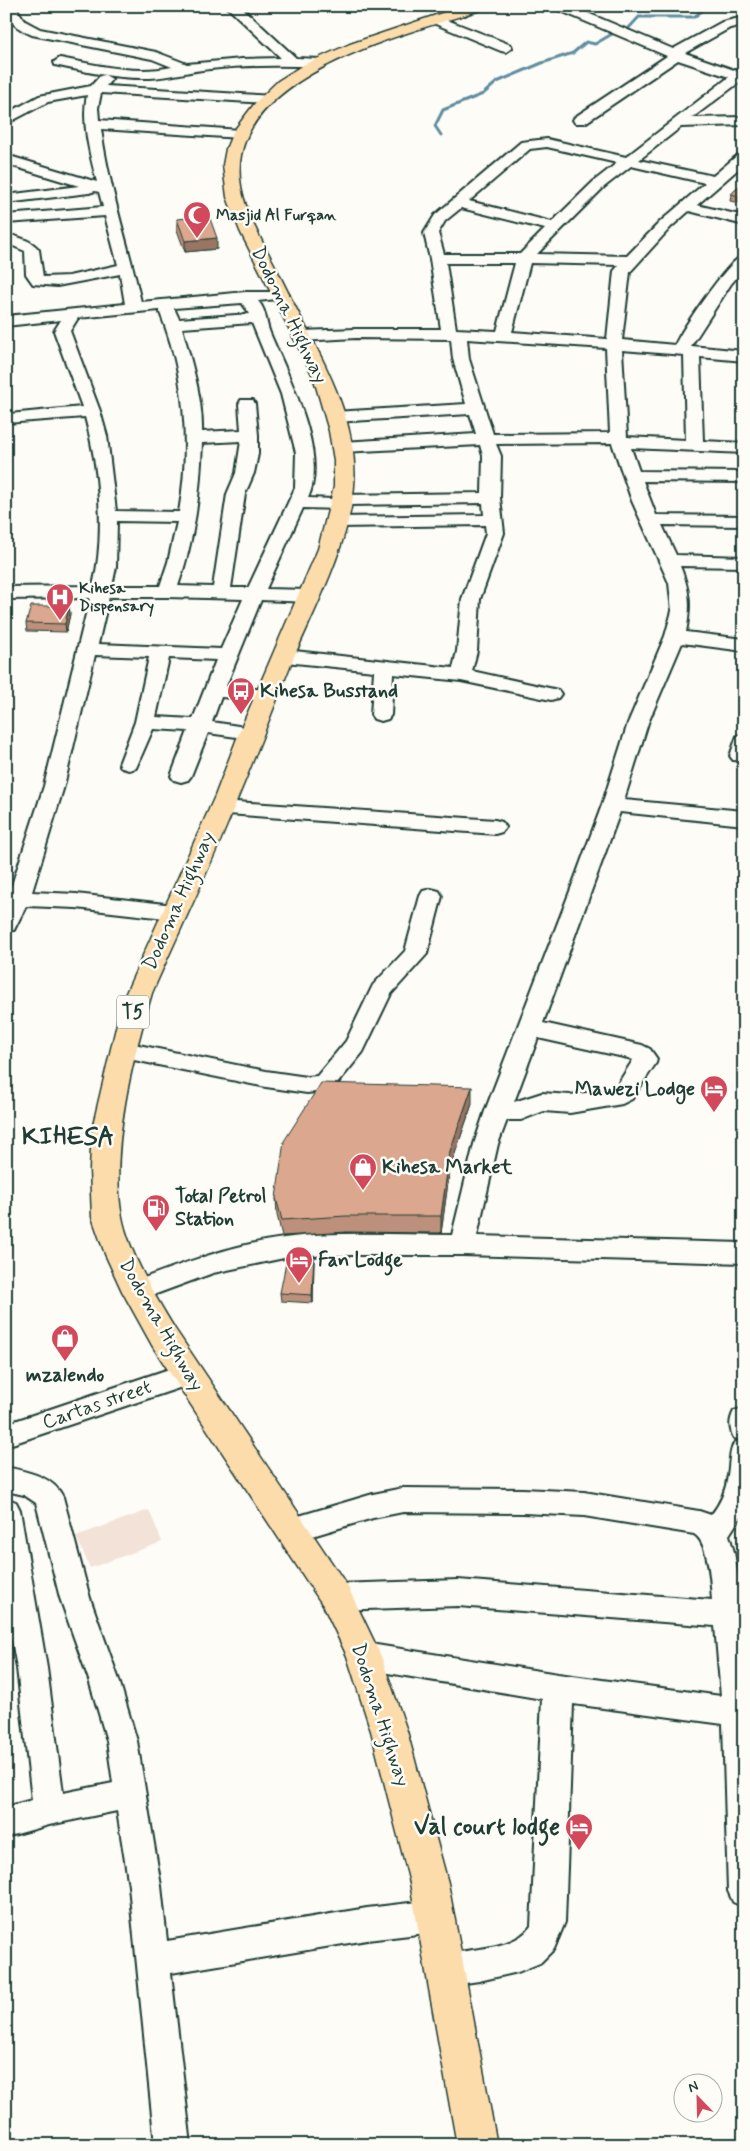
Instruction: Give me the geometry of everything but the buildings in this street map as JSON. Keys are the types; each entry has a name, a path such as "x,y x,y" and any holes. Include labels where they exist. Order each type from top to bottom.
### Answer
{"highway":[{"name":"Dodoma Highway","path":"458,11 382,38 321,63 288,82 268,99 246,124 233,150 230,179 234,196 245,224 321,375 334,417 342,447 341,503 329,549 285,656 221,808 139,993 106,1128 104,1169 106,1217 136,1291 187,1374 336,1597 364,1656 389,1731 428,1883 476,2145"}],"street":[{"path":"9,6 20,24 36,32 156,56 185,68"},
{"path":"232,6 292,61"},
{"path":"560,6 676,55 742,75"},
{"path":"458,11 506,48"},
{"path":"580,120 676,55 726,25 744,21"},
{"path":"60,62 112,72 153,74 185,68 292,61 321,63"},
{"path":"112,72 94,89 91,108 103,189 112,211 134,308"},
{"path":"503,337 526,256 600,184 677,123 742,75"},
{"path":"6,120 44,99 94,89 268,99"},
{"path":"677,123 744,121"},
{"path":"94,124 240,134"},
{"path":"461,675 467,651 471,599 495,533 491,492 492,456 475,409 454,334 432,233 434,226 440,218 526,145 534,143 547,143 715,181"},
{"path":"462,1245 486,1144 497,1111 530,1028 612,805 638,723 674,636 681,611 678,583 631,476 620,440 614,345 622,271 629,261 686,206 744,157"},
{"path":"6,159 103,189"},
{"path":"6,199 103,189"},
{"path":"72,192 76,221"},
{"path":"459,203 556,227"},
{"path":"686,206 744,221"},
{"path":"10,240 37,228 76,221 112,211"},
{"path":"6,219 37,228"},
{"path":"10,240 32,250 36,278 43,282 126,268"},
{"path":"434,242 526,256"},
{"path":"438,259 526,256 629,261"},
{"path":"695,445 685,341 725,281 744,259"},
{"path":"6,321 165,304 281,295"},
{"path":"181,776 228,655 276,545 304,488 305,453 289,394 266,344 252,304 245,298"},
{"path":"165,304 173,324 193,416 194,438 191,493 187,517 177,562 167,591"},
{"path":"62,331 73,314"},
{"path":"173,324 258,318"},
{"path":"24,319 62,331"},
{"path":"6,925 13,898 54,786 107,567 109,548 104,468 92,411 62,331"},
{"path":"300,336 381,332 454,334 744,356"},
{"path":"221,593 236,494 245,473 250,435 247,404"},
{"path":"334,417 475,409"},
{"path":"9,419 92,411"},
{"path":"194,438 250,435"},
{"path":"342,447 487,439 620,440 744,448"},
{"path":"631,476 744,477"},
{"path":"298,503 341,503 491,492"},
{"path":"341,503 494,520"},
{"path":"107,516 187,517"},
{"path":"650,520 744,521"},
{"path":"669,560 744,562"},
{"path":"6,593 167,591 309,596"},
{"path":"674,636 744,645"},
{"path":"86,649 228,655"},
{"path":"129,764 145,722 160,653"},
{"path":"285,656 461,675 551,694"},
{"path":"381,715 384,668"},
{"path":"215,691 268,695"},
{"path":"145,722 200,726 251,733"},
{"path":"612,805 744,818"},
{"path":"221,808 495,827"},
{"path":"124,1050 307,1085 324,1084 355,1046 382,990 416,954 430,896"},
{"path":"13,898 76,901 174,912"},
{"path":"497,1111 521,1111 542,1102 570,1104 614,1098 624,1093 644,1063 645,1059 642,1055 634,1051 530,1028"},
{"path":"136,1291 210,1264 284,1248 328,1245 743,1247"},
{"name":"Cartas street","path":"6,1435 187,1374"},
{"path":"744,1419 744,1430"},
{"path":"714,1533 732,1508 741,1487 744,1451"},
{"path":"6,1479 23,1482 44,1490 49,1497 75,1598 104,1680 122,1741 145,1886 173,2145"},
{"path":"292,1530 373,1506 403,1500 557,1502 616,1508 700,1524 708,1528 714,1533 736,1615 744,1891"},
{"path":"6,1510 32,1668 49,1810"},
{"path":"336,1597 458,1593 736,1615"},
{"path":"364,1656 558,1688 738,1712"},
{"path":"445,1970 517,1956 536,1946 544,1936 548,1922 558,1688"},
{"path":"6,1822 49,1810 131,1794"},
{"path":"153,1960 367,1924 435,1916"}],"shaded area":[{"path":"149,1510 162,1542 90,1568 76,1536"}],"waterway":[{"path":"441,135 435,126 443,110 483,94 497,82 542,63 573,53 586,42 595,44 612,34 627,30 639,17 694,17 708,6"}],"place":[{"name":"Masjid Al Furqan","path":"197,239"},
{"name":"Kihesa Dispensary","path":"60,621"},
{"name":"Kihesa Busstand","path":"241,715"},
{"name":"Mawezi Lodge","path":"714,1113"},
{"name":"Kihesa Market","path":"363,1191"},
{"name":"Total Petrol Station","path":"156,1232"},
{"name":"Fan Lodge","path":"299,1284"},
{"name":"mzalendo","path":"65,1362"},
{"name":"Val court lodge","path":"579,1851"}],"district":[{"name":"KIHESA","path":"68,1137"}]}
